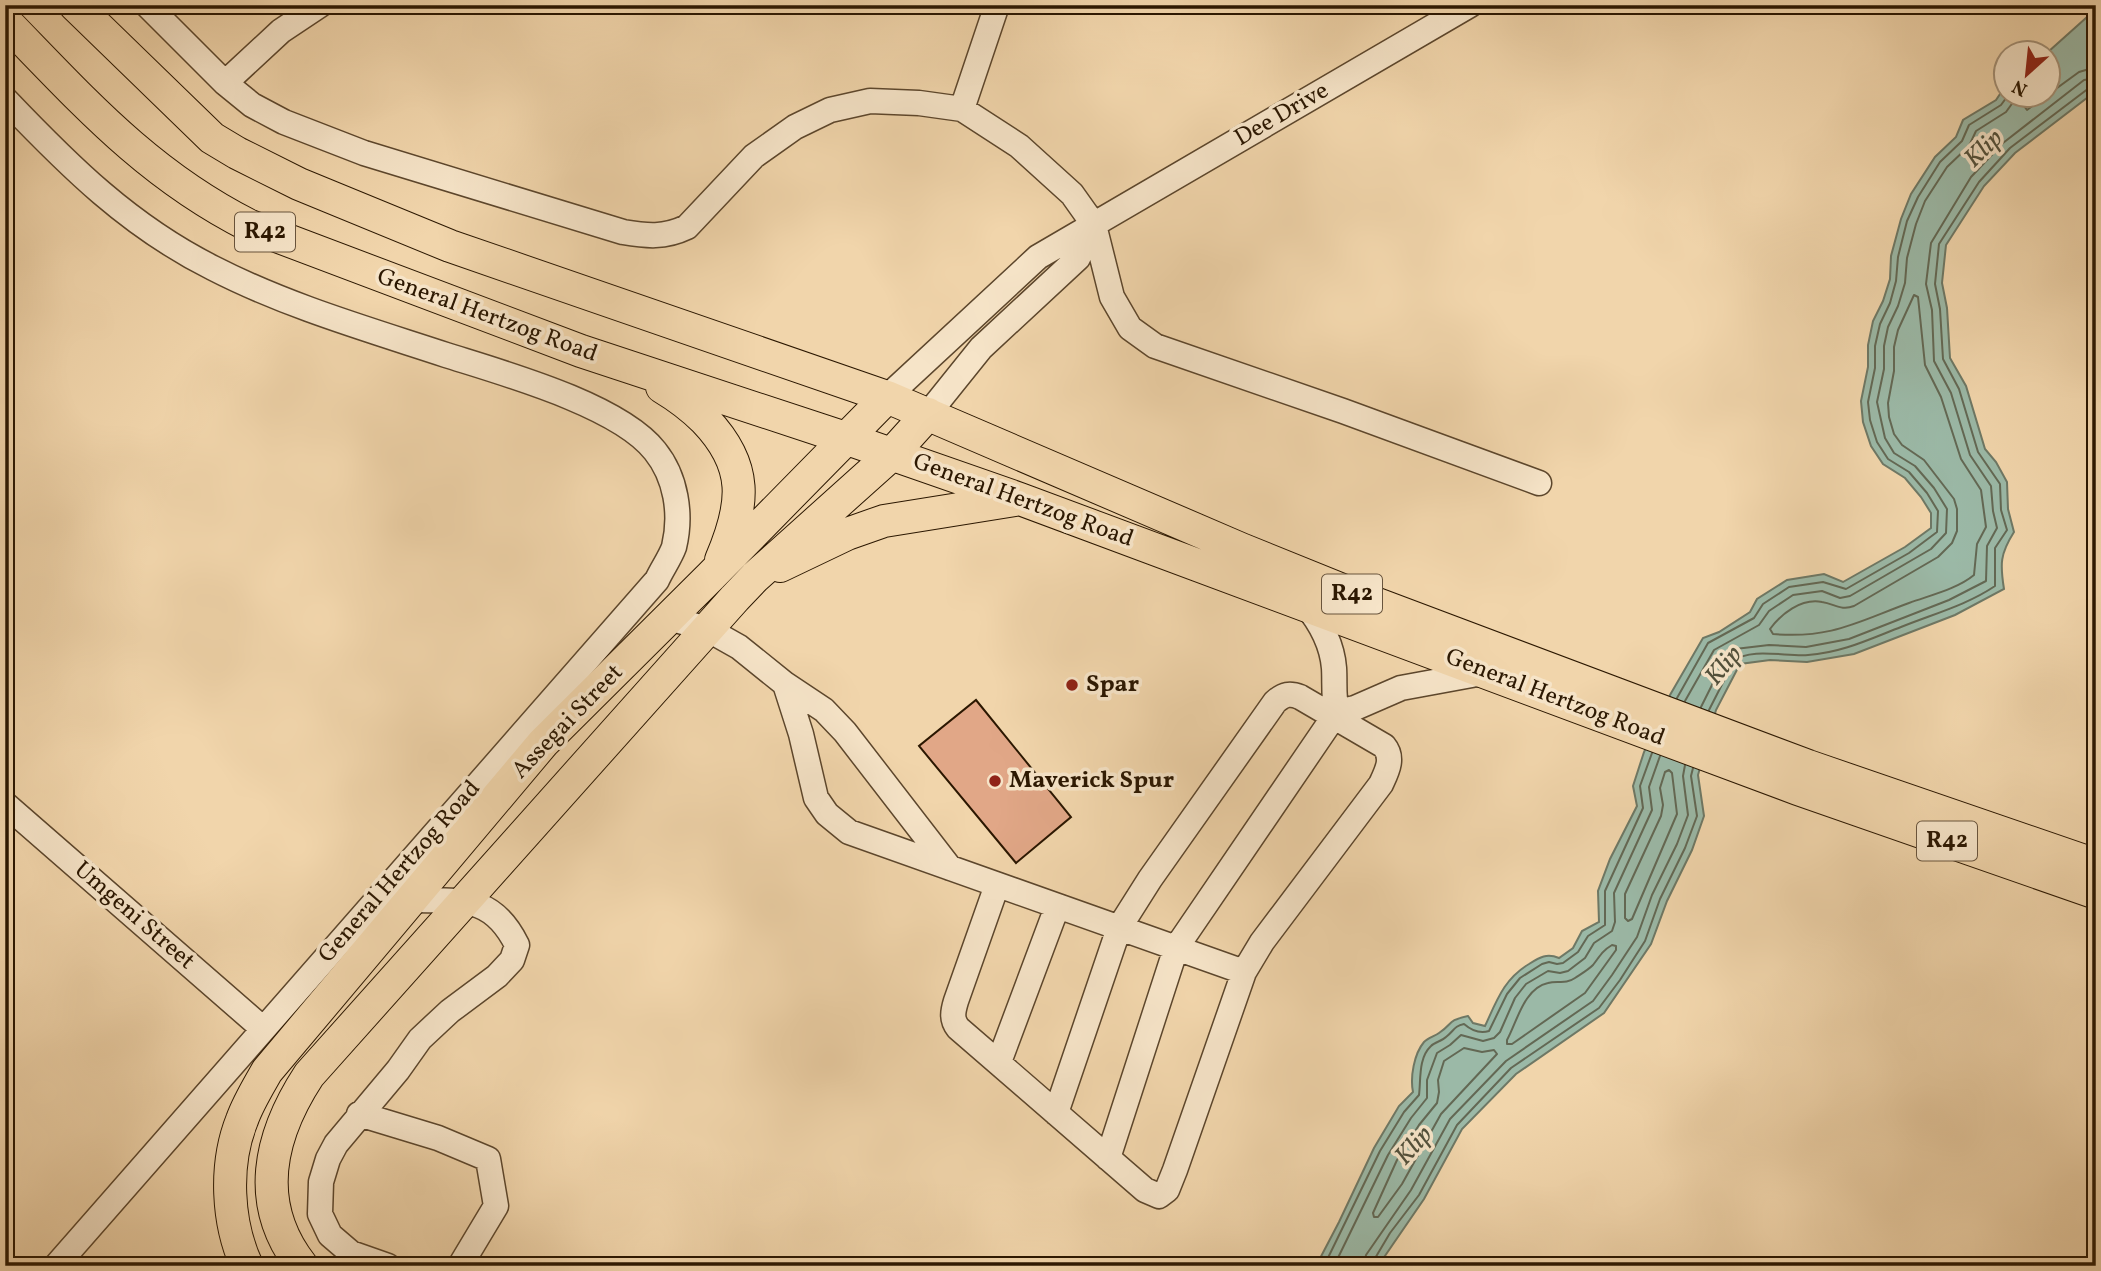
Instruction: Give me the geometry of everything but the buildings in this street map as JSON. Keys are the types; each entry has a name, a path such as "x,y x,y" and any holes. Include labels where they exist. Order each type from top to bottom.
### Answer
{"main road":[{"name":"General Hertzog Road","path":"75,5 206,133 219,143 278,173 450,246 887,397 1587,697 1803,777 2096,893"},
{"name":"General Hertzog Road","path":"5,22 115,134 164,175 224,213 288,242 614,362 1020,499 1488,672 1587,697"},
{"path":"614,362 672,393 689,406 718,435 733,457 739,483 736,512 730,539 716,570"},
{"name":"Assegai Street","path":"244,1261 235,1233 230,1187 233,1152 241,1122 267,1071 543,743 887,397"},
{"name":"Assegai Street","path":"302,1266 287,1247 272,1203 273,1161 282,1126 294,1098 309,1075 755,577 891,454 928,414"},
{"path":"755,577 848,534 884,521 1020,499"},
{"name":"General Hertzog Road","path":"1803,777 2096,866"}],"street":[{"path":"147,5 225,83 266,114 364,153 623,232 654,237 673,234 687,228 754,156 794,127 830,110 870,101 919,103 962,110 1019,146 1072,194 1094,225 1112,297 1130,328 1155,346 1539,483"},
{"path":"225,83 281,31 320,5"},
{"path":"962,110 997,5"},
{"name":"Dee Drive","path":"887,397 1038,257 1471,5"},
{"name":"General Hertzog Road","path":"5,99 82,178 130,217 166,242 229,276 305,308 548,388 628,426 655,451 673,481 678,511 673,547 657,580 56,1266"},
{"path":"928,414 981,348 1078,258 1094,225"},
{"path":"1108,1158 1176,948 1335,714 1334,664 1330,645 1314,614 1304,604"},
{"path":"669,618 707,629 739,647 785,684 824,710 845,732 951,869"},
{"path":"1335,714 1401,688 1488,672"},
{"path":"785,684 801,734 816,798 827,814 849,832 1244,972"},
{"path":"997,885 956,1001 953,1017 958,1028 1149,1193 1159,1196 1167,1190 1244,972 1262,942 1381,784 1387,771 1389,752 1335,714 1293,694 1281,697 1275,702 1150,879 1119,928 1056,1112"},
{"name":"Umgeni Street","path":"5,804 262,1028"},
{"path":"388,1266 351,1253 330,1235 320,1214 321,1182 328,1159 359,1114 398,1070 420,1039 450,1011 497,976 512,960 517,945 509,928 491,910 464,901 411,900"},
{"path":"999,1062 1057,906"},
{"path":"359,1114 438,1138 488,1159 496,1206 460,1266"}],"water":[{"name":"Klip","path":"2096,9 2096,91 2015,153 1984,186 1946,245 1942,283 1947,308 1950,358 1966,386 1985,449 2007,482 2008,509 2014,532 2002,559 2004,589 1955,615 1854,654 1807,662 1770,660 1740,664 1716,710 1698,775 1704,816 1692,850 1667,901 1651,944 1604,1013 1516,1074 1462,1129 1424,1199 1378,1266 1316,1266 1374,1148 1399,1106 1413,1092 1414,1066 1424,1042 1453,1021 1468,1016 1473,1023 1485,1026 1493,1007 1513,976 1540,958 1559,958 1573,948 1582,931 1599,922 1598,891 1610,859 1637,806 1633,786 1644,752 1670,695 1703,638 1719,632 1750,612 1757,599 1787,580 1824,574 1843,582 1905,547 1931,528 1931,513 1921,497 1905,478 1883,464 1871,446 1863,422 1861,401 1873,321 1890,279 1891,256 1901,219 1911,194 1935,157 1956,137 1963,120 1993,102 1993,108 2062,108 2062,39"}],"place":[{"name":"Spar","path":"1072,685"},
{"name":"Maverick Spur","path":"995,781"}]}
